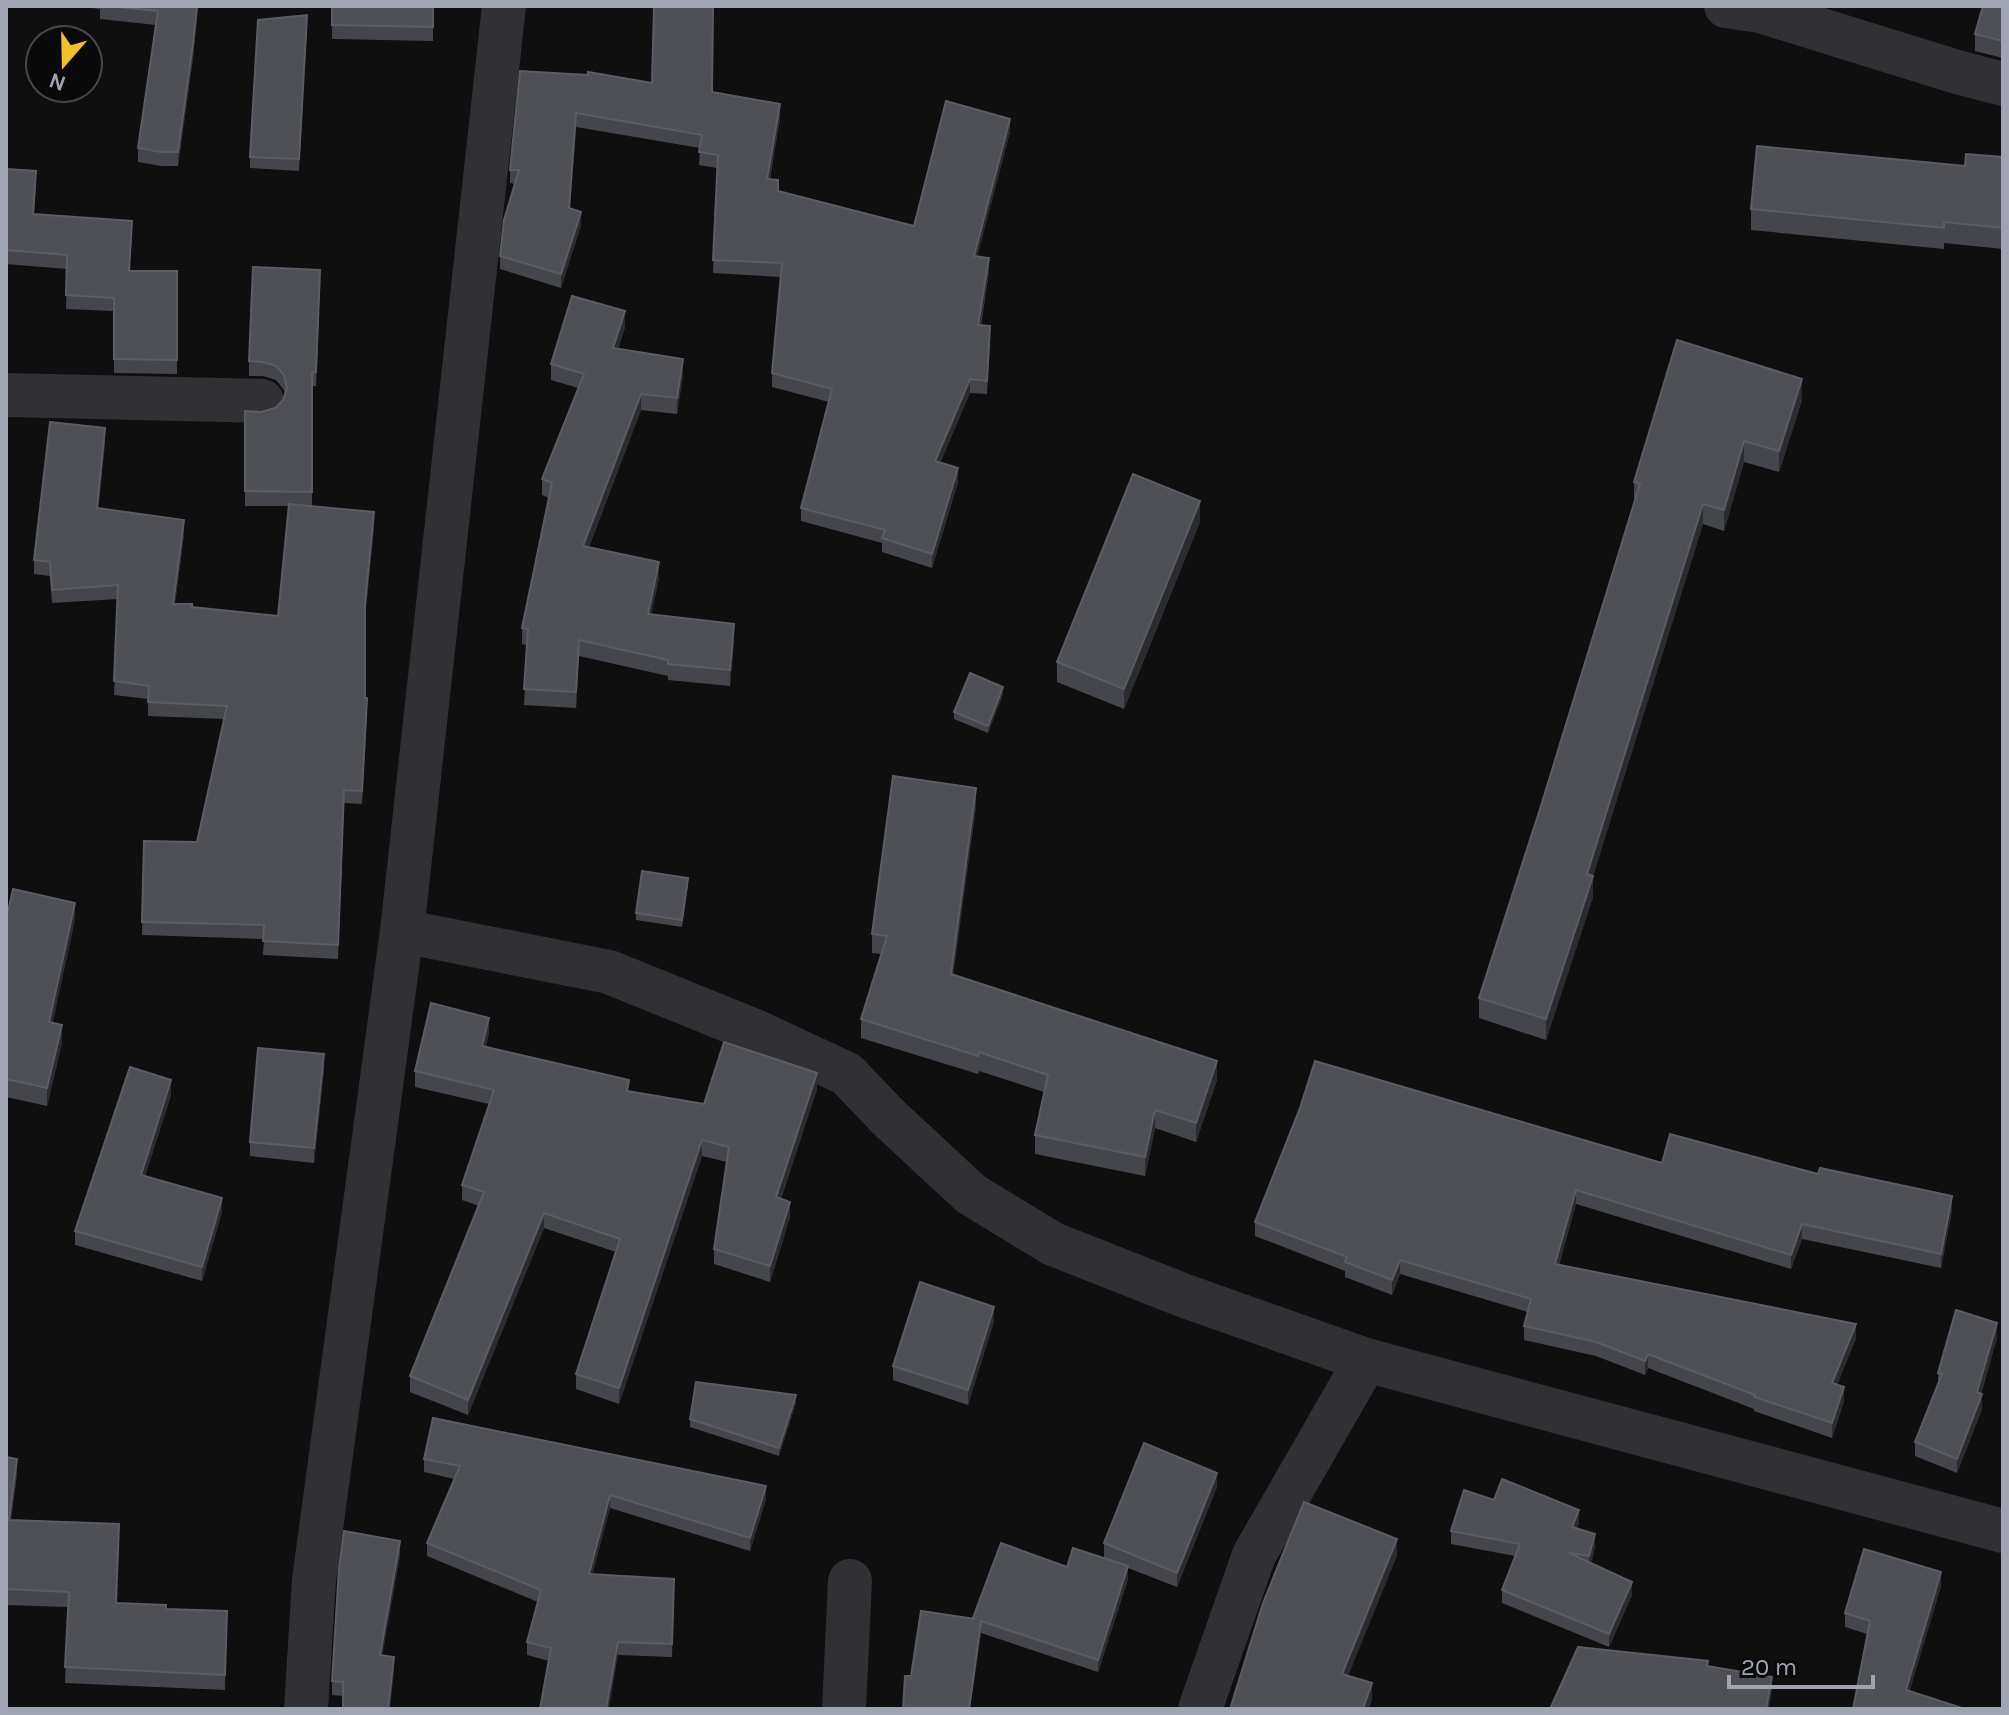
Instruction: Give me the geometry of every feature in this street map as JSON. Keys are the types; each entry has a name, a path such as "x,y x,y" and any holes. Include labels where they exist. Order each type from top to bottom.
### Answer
{"street":[{"path":"306,1709 314,1580 402,931 504,6"},
{"path":"1726,6 1760,11 2003,84"},
{"path":"6,395 262,401"},
{"path":"402,931 609,972 757,1032 847,1074 971,1194 1053,1244 1185,1296 1366,1360 2003,1531"},
{"path":"1200,1709 1254,1555 1366,1360"},
{"path":"844,1709 850,1581"}],"building":[{"path":"107,6 197,6 178,152 138,148 158,11"},
{"path":"332,6 433,6 433,27 332,25"},
{"path":"654,6 713,6 712,92 780,104 767,179 778,180 778,191 914,226 946,101 1010,119 974,256 989,258 978,325 990,326 987,381 970,379 935,461 958,468 932,554 882,538 885,530 801,508 832,389 772,373 782,263 713,260 718,155 699,152 702,135 576,113 569,208 581,212 561,274 500,256 504,220 519,170 510,170 520,71 588,75 588,72 652,83"},
{"path":"1983,6 2003,6 2003,41 1975,34"},
{"path":"307,15 299,159 250,157 258,20"},
{"path":"1757,146 1965,166 1966,154 2003,157 2003,228 1944,222 1944,228 1751,209"},
{"path":"6,169 36,171 33,214 132,221 129,271 177,271 177,360 114,359 114,298 66,295 67,255 6,250"},
{"path":"253,267 320,270 316,372 312,372 312,492 245,491 245,411 261,412 275,408 283,400 287,388 284,375 276,366 249,361"},
{"path":"572,296 625,311 613,348 683,359 677,398 641,394 583,546 659,562 648,614 734,624 730,670 668,664 668,660 579,640 576,692 524,689 528,629 522,628 552,483 542,479 584,374 551,364"},
{"path":"1677,340 1802,379 1779,451 1744,441 1724,510 1703,504 1587,874 1593,876 1546,1019 1479,998 1640,484 1634,482"},
{"path":"50,422 105,428 97,508 184,520 173,604 278,616 289,504 374,512 365,604 367,698 362,791 344,790 338,945 263,941 264,925 142,922 144,841 197,842 227,706 148,702 149,686 114,681 118,585 52,590 50,562 34,560"},
{"path":"1133,474 1200,501 1124,689 1057,662"},
{"path":"970,673 1003,687 988,726 954,712"},
{"path":"893,776 976,788 951,974 1217,1061 1196,1123 1155,1110 1145,1157 1035,1135 1048,1075 861,1019 887,936 872,934"},
{"path":"642,871 688,878 682,920 636,913"},
{"path":"13,889 75,903 49,1022 62,1025 47,1088 6,1079 6,921"},
{"path":"431,1003 489,1018 482,1046 629,1080 627,1091 704,1104 724,1042 817,1073 776,1197 790,1202 770,1266 714,1249 729,1147 702,1140 619,1388 576,1374 620,1239 544,1213 468,1400 410,1376 484,1192 462,1185 494,1090 415,1071"},
{"path":"258,1048 324,1054 314,1148 250,1142"},
{"path":"1315,1061 1662,1163 1670,1134 1818,1174 1820,1168 1952,1196 1941,1254 1802,1224 1791,1255 1576,1190 1555,1264 1856,1324 1832,1383 1844,1387 1832,1423 1754,1397 1648,1354 1645,1361 1596,1342 1524,1326 1531,1299 1400,1260 1392,1280 1345,1262 1347,1257 1255,1222"},
{"path":"130,1067 171,1080 141,1175 222,1198 202,1267 75,1231"},
{"path":"920,1282 994,1307 968,1390 893,1366"},
{"path":"1956,1310 1997,1323 1977,1392 1982,1394 1957,1459 1915,1442 1942,1374 1938,1373"},
{"path":"696,1382 796,1395 779,1448 690,1419"},
{"path":"433,1418 766,1486 750,1538 610,1495 589,1574 674,1579 672,1644 618,1642 606,1709 540,1709 551,1648 527,1642 541,1590 427,1543 460,1466 424,1459"},
{"path":"1144,1443 1217,1473 1177,1573 1104,1543"},
{"path":"6,1457 17,1459 9,1520 119,1524 116,1603 227,1611 225,1675 65,1667 69,1592 6,1589"},
{"path":"1502,1479 1579,1510 1572,1527 1595,1534 1589,1556 1569,1553 1632,1582 1609,1634 1502,1590 1520,1544 1451,1531 1464,1490 1494,1500"},
{"path":"1304,1502 1397,1539 1342,1674 1372,1683 1363,1709 1230,1709 1263,1603"},
{"path":"344,1531 400,1541 380,1655 394,1657 388,1709 343,1709 343,1682 332,1681"},
{"path":"1001,1543 1067,1567 1073,1548 1128,1566 1098,1660 981,1621 969,1709 903,1709 905,1676 911,1676 921,1611 975,1619"},
{"path":"1864,1549 1941,1572 1906,1690 1965,1709 1853,1709 1870,1621 1845,1613"},
{"path":"1578,1647 1708,1661 1707,1666 1772,1677 1766,1709 1550,1709"}]}
